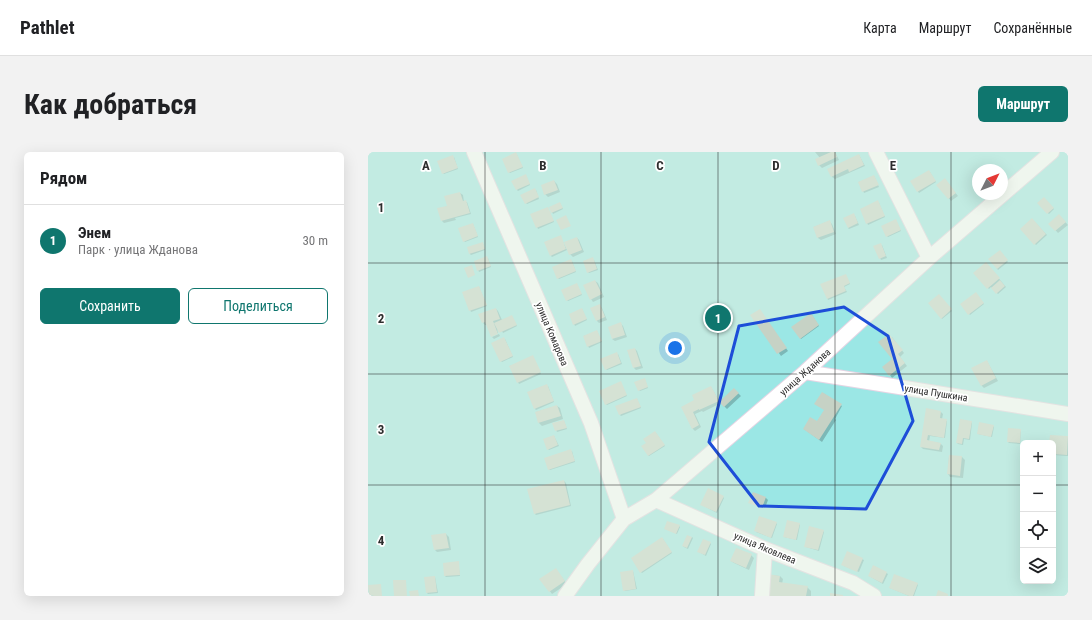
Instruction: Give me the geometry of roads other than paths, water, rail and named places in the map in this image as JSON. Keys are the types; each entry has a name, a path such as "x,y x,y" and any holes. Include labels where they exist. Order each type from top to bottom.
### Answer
{"street":[{"name":"улица Комарова","path":"474,152 591,423 624,519"},
{"path":"876,152 929,258"},
{"name":"улица Жданова","path":"565,596 588,564 624,519 656,500 805,372 929,258 1052,152"},
{"name":"улица Пушкина","path":"805,372 1068,414"},
{"name":"улица Яковлева","path":"656,500 765,549 852,583 874,596"},
{"path":"762,596 765,549"}],"place":[{"name":"Энем","path":"718,318"}]}
